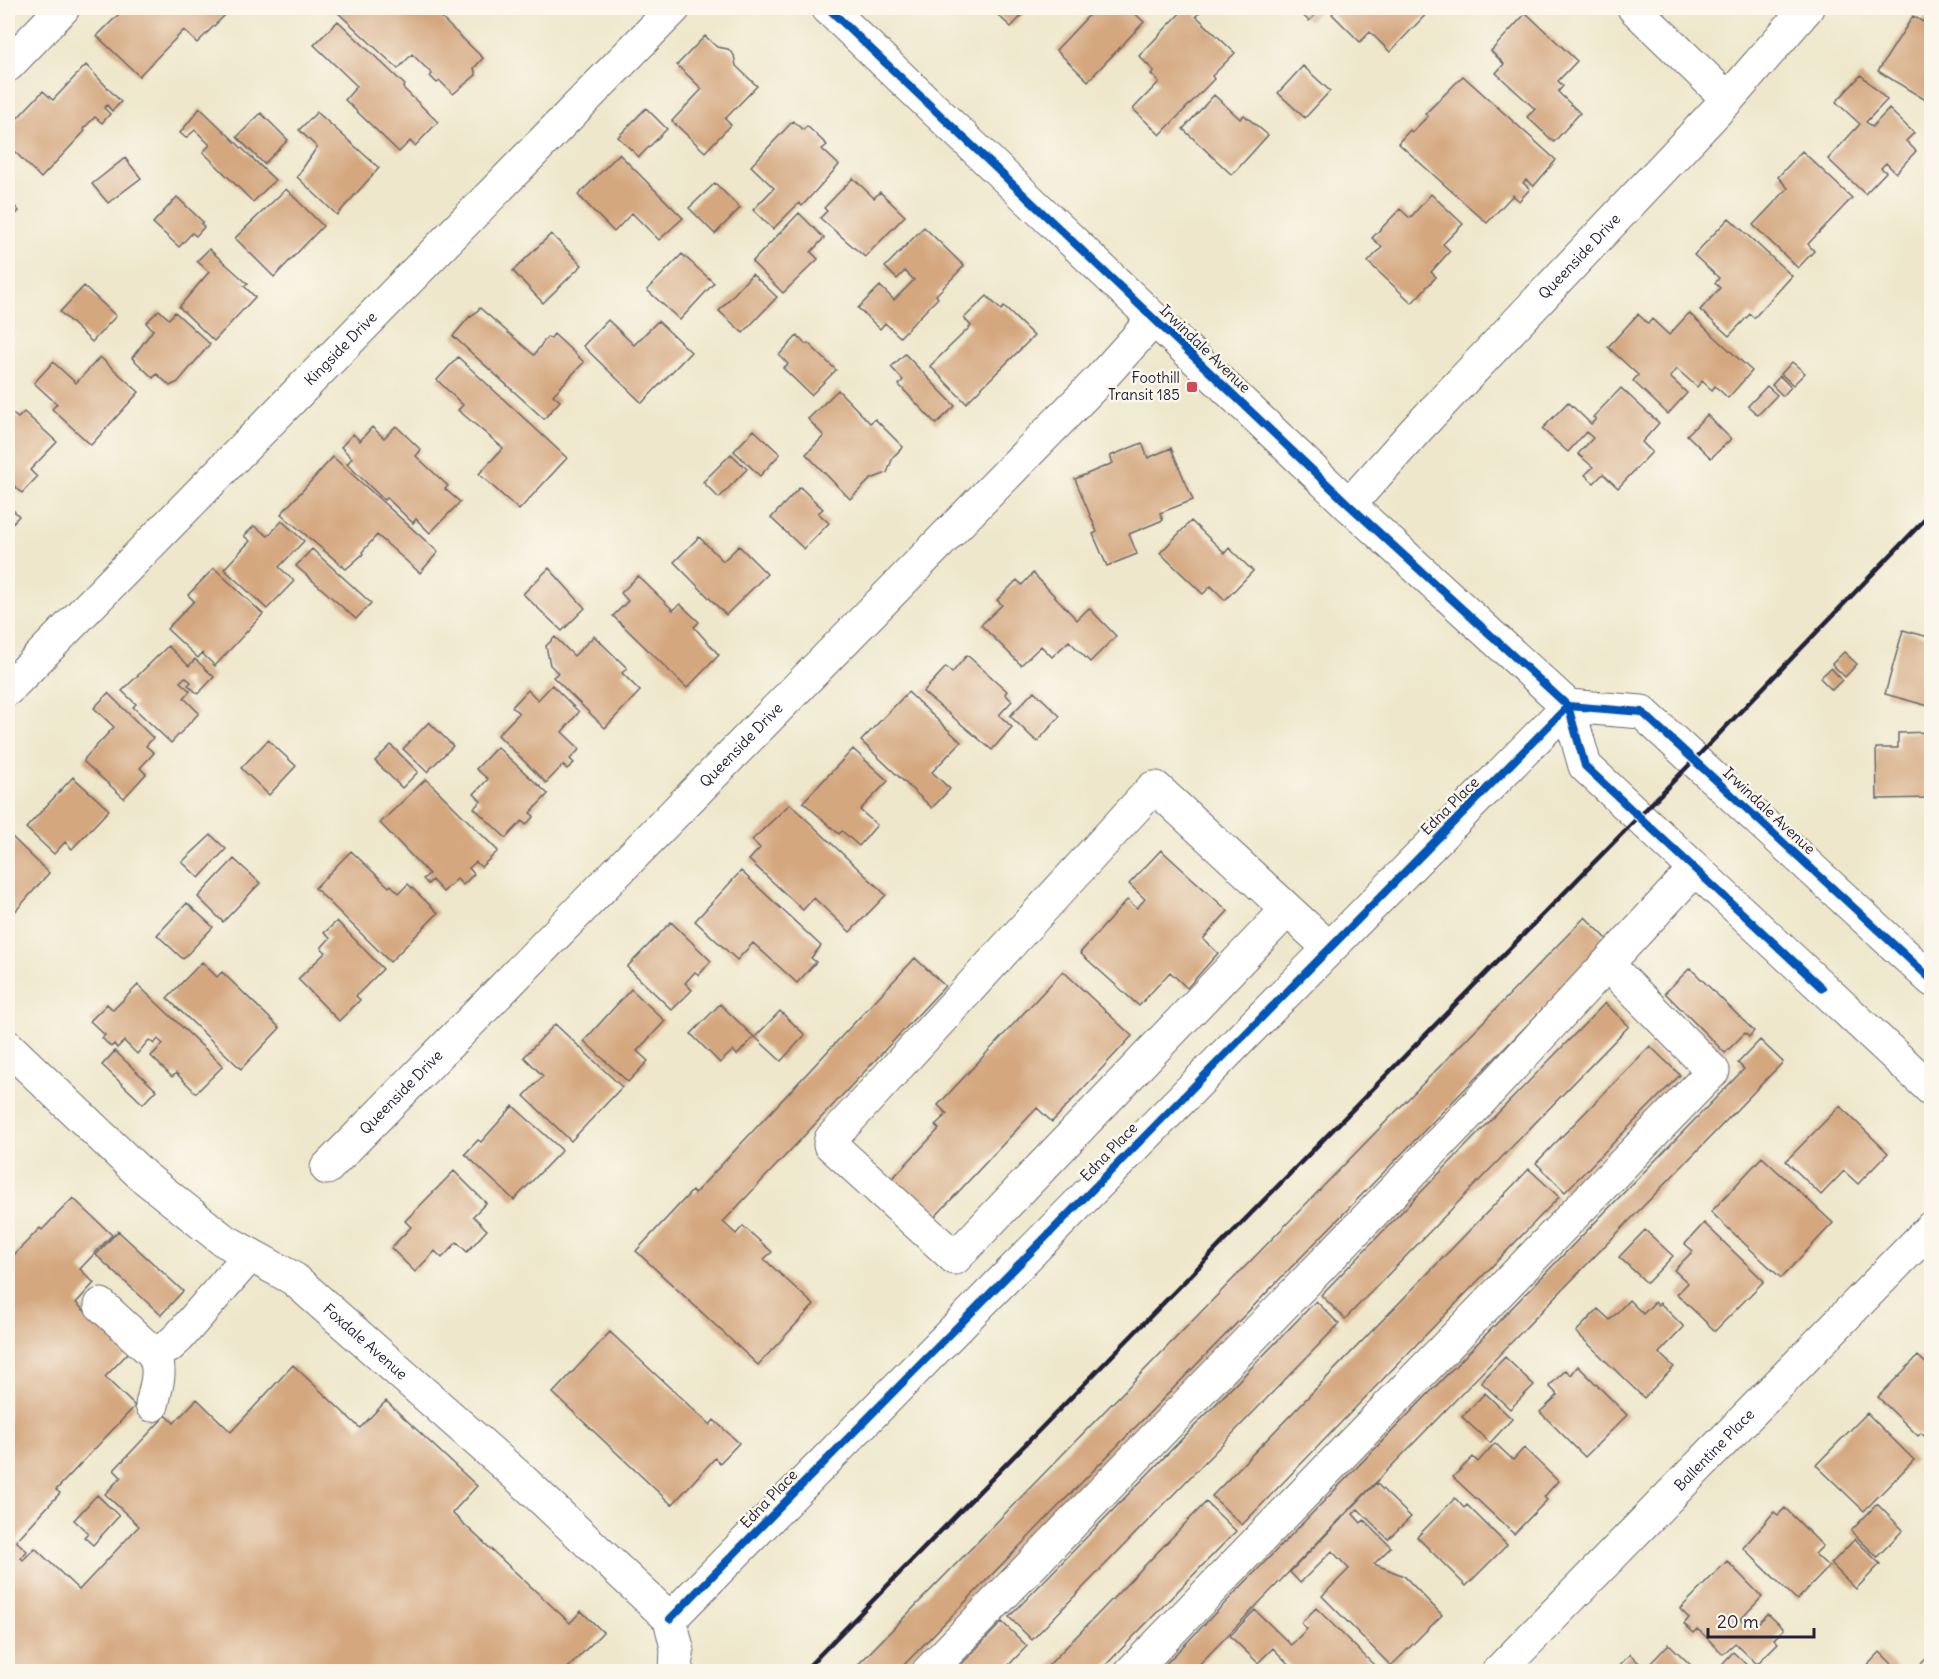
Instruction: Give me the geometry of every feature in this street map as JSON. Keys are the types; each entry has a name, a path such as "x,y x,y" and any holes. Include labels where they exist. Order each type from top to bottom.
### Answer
{"street":[{"path":"8,65 63,8"},
{"name":"Kingside Drive","path":"8,689 674,8"},
{"name":"Irwindale Avenue","path":"828,8 1349,505 1568,706 1642,712 1932,980"},
{"path":"1634,8 1728,99"},
{"name":"Queenside Drive","path":"1349,505 1416,429 1728,99 1807,8"},
{"name":"Queenside Drive","path":"327,1168 1083,397 1154,319"},
{"path":"1568,706 1585,766 1932,1090"},
{"name":"Edna Place","path":"670,1619 1328,947 1568,706"},
{"path":"1287,910 955,1258 830,1144 831,1139 1153,788 1328,947"},
{"path":"928,1671 1608,965 1695,869"},
{"path":"1131,1671 1713,1071 1608,965"},
{"name":"Foxdale Avenue","path":"8,1047 144,1177 222,1239 294,1279 522,1480 670,1619"},
{"name":"Ballentine Place","path":"1498,1671 1932,1227"},
{"path":"153,1353 168,1347 179,1337 250,1255"},
{"path":"101,1305 153,1353 158,1362 159,1372 152,1405"},
{"path":"670,1619 677,1648 676,1671"}],"building":[{"path":"125,8 226,8 229,11 197,43 184,30 139,76 97,36"},
{"path":"333,8 431,8 483,58 474,68 476,75 453,94 440,81 437,83 430,76 432,74 412,54 398,69"},
{"path":"990,8 1029,8 1011,27"},
{"path":"1085,8 1129,8 1144,22 1088,81 1056,50 1091,13"},
{"path":"1185,8 1204,8 1196,16 1235,53 1212,76 1214,79 1160,135 1133,109 1159,82 1151,74 1154,71 1139,56"},
{"path":"1295,8 1322,8 1309,21"},
{"path":"1338,8 1432,8 1390,52 1370,32 1360,42 1332,14"},
{"path":"1932,8 1932,104 1878,71 1913,16 1923,22"},
{"path":"1526,13 1577,61 1558,81 1563,86 1558,92 1580,113 1554,142 1527,117 1535,109 1496,73 1504,64 1491,51"},
{"path":"338,21 405,85 403,88 438,122 415,146 410,141 399,152 345,100 357,86 314,45"},
{"path":"705,36 717,47 728,49 734,55 736,66 757,86 725,119 731,125 705,152 672,121 702,89 677,65"},
{"path":"86,65 121,102 112,111 107,105 104,108 110,114 102,123 95,117 41,178 8,145 8,128 43,91 53,100"},
{"path":"1303,66 1330,91 1305,118 1278,93"},
{"path":"1861,75 1887,100 1866,122 1872,127 1889,109 1914,133 1906,141 1916,151 1896,173 1886,163 1881,168 1886,172 1865,194 1828,159 1860,124 1836,102"},
{"path":"1463,76 1556,160 1534,186 1526,180 1523,183 1530,189 1519,201 1513,195 1487,223 1398,143 1428,116 1425,114"},
{"path":"1214,95 1240,119 1244,115 1268,135 1232,175 1183,129"},
{"path":"200,108 275,180 253,202 203,152 210,145 195,130 186,138 180,133"},
{"path":"646,108 667,129 639,157 618,137"},
{"path":"317,112 379,168 337,215 297,177 317,147 299,130"},
{"path":"261,113 288,140 264,164 237,137"},
{"path":"793,121 803,130 807,126 827,145 822,149 839,165 802,206 799,203 773,229 753,210 774,188 751,166"},
{"path":"1802,151 1852,198 1808,244 1814,251 1798,268 1753,225 1788,188 1778,177"},
{"path":"619,154 683,218 659,240 632,213 614,232 578,195"},
{"path":"125,158 141,178 108,203 92,184"},
{"path":"853,178 874,198 880,192 905,216 865,257 820,218 827,211 824,208"},
{"path":"715,183 740,208 715,234 689,208"},
{"path":"286,189 323,226 274,277 235,238"},
{"path":"1431,194 1463,224 1443,244 1450,251 1431,272 1436,277 1412,303 1368,262 1382,247 1372,238 1400,209 1410,218"},
{"path":"177,197 203,222 201,224 204,227 196,236 192,233 179,247 153,223"},
{"path":"8,199 19,211 8,222"},
{"path":"799,213 824,238 811,252 818,259 783,293 752,262"},
{"path":"1729,218 1792,276 1754,318 1750,314 1729,336 1700,310 1720,288 1715,283 1719,278 1694,255"},
{"path":"924,227 964,266 936,295 938,298 900,337 885,323 880,329 858,308 880,286 894,300 914,280 905,271 897,279 885,267"},
{"path":"551,234 582,265 543,303 513,271"},
{"path":"209,249 248,284 244,286 255,297 214,341 179,307 209,272 197,261"},
{"path":"682,254 714,283 680,320 647,290"},
{"path":"752,274 777,297 743,333 719,311"},
{"path":"84,286 116,316 92,342 60,312"},
{"path":"987,296 1001,310 1004,307 1034,336 966,403 930,366 971,326 964,318"},
{"path":"480,308 534,355 547,337 551,338 554,334 584,362 553,395 560,401 544,419 453,336"},
{"path":"159,310 169,319 175,312 210,344 178,382 170,386 157,374 153,378 132,358 153,330 146,323"},
{"path":"1689,313 1752,371 1728,398 1715,386 1712,390 1702,381 1697,387 1677,369 1670,377 1687,393 1668,414 1633,381 1638,375 1608,347 1638,314 1648,324 1652,319 1669,335"},
{"path":"608,320 634,345 658,321 691,352 642,403 583,346"},
{"path":"797,336 805,344 808,343 836,370 811,395 783,368 788,364 779,355"},
{"path":"905,354 955,406 936,424 899,385 903,380 891,367"},
{"path":"100,357 139,392 91,445 52,409 57,404 34,383 53,362 76,383"},
{"path":"458,357 567,458 519,510 479,474 503,448 458,410 463,405 437,380"},
{"path":"1792,362 1805,373 1793,385 1781,374"},
{"path":"1780,376 1791,387 1783,396 1772,385"},
{"path":"1767,386 1777,395 1758,415 1748,406"},
{"path":"1621,388 1659,423 1642,442 1652,452 1618,488 1603,474 1594,483 1585,475 1593,467 1578,454 1593,438 1586,432 1568,452 1542,429 1568,402 1591,424 1596,419 1593,417"},
{"path":"838,390 870,423 875,419 903,447 893,457 887,473 871,479 850,499 806,454 824,436 808,419"},
{"path":"8,410 18,418 24,412 57,442 30,470 37,477 22,493 8,480"},
{"path":"1707,415 1731,439 1711,458 1687,435"},
{"path":"396,426 421,450 416,456 448,486 445,489 460,502 430,533 416,519 413,523 387,498 384,500 347,464 352,458 341,447 353,434 360,441 372,427 384,438"},
{"path":"754,430 780,454 760,476 734,451"},
{"path":"1142,443 1148,458 1171,448 1193,500 1160,513 1163,520 1129,534 1137,554 1107,566 1093,534 1097,532 1075,479 1113,463 1110,456"},
{"path":"731,454 747,469 719,498 703,482"},
{"path":"333,457 438,552 420,573 377,535 362,552 363,554 346,569 281,514"},
{"path":"800,487 823,509 818,513 829,523 804,549 771,518"},
{"path":"8,505 19,516 8,528"},
{"path":"282,521 304,541 279,567 294,581 267,609 224,569 250,541 244,536 254,526 268,536"},
{"path":"1191,521 1225,553 1229,548 1253,571 1225,600 1211,586 1203,594 1160,553"},
{"path":"699,537 723,561 739,546 767,574 726,615 674,562"},
{"path":"312,549 371,603 356,619 296,566"},
{"path":"214,568 263,614 215,666 202,653 198,658 167,629 194,601 188,595"},
{"path":"549,568 585,608 562,631 523,594"},
{"path":"1033,573 1077,620 1089,608 1116,636 1090,662 1069,641 1052,657 1041,646 1021,665 981,625 1002,605 997,600 1017,580 1022,585"},
{"path":"638,576 673,610 680,604 699,622 694,627 719,655 687,688 613,616 628,601 621,593"},
{"path":"1903,630 1932,638 1932,707 1885,694"},
{"path":"594,636 627,668 622,673 640,691 605,728 553,677 558,673 550,665 546,646 555,637 574,656"},
{"path":"168,646 189,666 195,659 214,677 198,694 188,685 191,682 185,677 180,682 190,691 184,698 199,713 171,743 133,707 136,704 122,691"},
{"path":"1844,652 1857,664 1845,677 1832,664"},
{"path":"967,655 1007,691 1005,694 1012,701 999,715 1012,727 992,750 923,692 946,667 952,673"},
{"path":"1831,668 1842,680 1832,690 1820,678"},
{"path":"552,685 579,712 562,732 580,749 570,759 574,763 567,769 563,765 546,783 498,735 519,713 512,707 528,690 538,700"},
{"path":"1034,691 1060,716 1037,742 1010,716"},
{"path":"908,692 961,742 932,772 950,789 932,808 861,741"},
{"path":"108,693 153,738 146,746 154,753 140,768 146,774 124,798 84,762 85,758 114,727 94,708"},
{"path":"429,722 453,746 427,772 403,749"},
{"path":"1932,732 1932,798 1877,799 1876,748 1898,748 1898,733"},
{"path":"268,740 296,766 269,795 241,768"},
{"path":"391,745 418,772 402,788 375,761"},
{"path":"497,747 548,794 530,813 534,816 526,825 522,821 506,838 474,808 481,801 474,794 488,779 476,769"},
{"path":"853,749 888,781 860,810 877,825 859,846 842,831 839,834 803,802"},
{"path":"73,777 109,810 72,849 65,842 54,854 26,828"},
{"path":"426,779 498,851 481,867 476,862 469,868 474,874 463,885 457,879 443,892 432,880 428,884 423,879 429,874 380,823"},
{"path":"790,804 886,895 850,932 814,898 803,910 749,860 760,848 752,840"},
{"path":"8,833 49,873 13,914 8,909"},
{"path":"211,835 226,849 199,878 182,862"},
{"path":"1161,850 1228,911 1203,939 1218,953 1187,988 1170,972 1139,1006 1080,953 1127,900 1137,908 1145,899 1129,884"},
{"path":"351,851 389,887 391,885 399,893 408,884 438,913 390,962 315,888"},
{"path":"234,859 260,883 223,922 198,897"},
{"path":"741,871 821,946 811,958 816,962 797,983 753,943 737,960 695,921"},
{"path":"187,903 213,927 183,959 157,935"},
{"path":"1585,917 1609,941 897,1672 851,1672"},
{"path":"337,921 383,969 356,996 360,1000 339,1021 298,979 326,952 321,948 330,938 324,933"},
{"path":"671,922 711,961 699,975 695,972 685,983 692,990 672,1010 627,967"},
{"path":"915,958 945,986 723,1222 736,1234 743,1226 772,1252 764,1259 814,1305 758,1365 636,1251 692,1191 694,1194"},
{"path":"202,962 217,977 222,972 280,1028 241,1069 167,998"},
{"path":"1690,968 1754,1031 1749,1037 1745,1033 1725,1053 1665,993"},
{"path":"1063,971 1132,1036 1052,1122 1037,1108 932,1220 890,1181 939,1129 935,1125 947,1114 938,1105"},
{"path":"138,985 223,1066 196,1093 176,1073 172,1077 151,1056 163,1044 158,1039 154,1044 149,1040 137,1054 124,1041 117,1048 114,1044 111,1047 102,1038 105,1035 90,1021 107,1004 113,1010"},
{"path":"631,989 665,1021 637,1051 648,1061 628,1082 584,1041"},
{"path":"1605,1003 1629,1026 1345,1319 1321,1295"},
{"path":"720,1004 754,1037 737,1055 733,1050 720,1063 691,1034"},
{"path":"780,1011 805,1035 781,1061 755,1037"},
{"path":"555,1024 622,1087 571,1141 524,1096 543,1076 524,1057"},
{"path":"1760,1040 1783,1062 1192,1672 1158,1672 1744,1069 1738,1063"},
{"path":"1650,1046 1680,1075 1565,1192 1536,1163"},
{"path":"115,1051 156,1090 143,1104 102,1065"},
{"path":"513,1106 562,1150 514,1200 465,1154 478,1140 481,1142"},
{"path":"1840,1106 1888,1153 1858,1184 1844,1171 1821,1195 1786,1161"},
{"path":"1762,1157 1833,1223 1781,1278 1711,1212"},
{"path":"1529,1169 1559,1197 1242,1525 1212,1496"},
{"path":"454,1171 486,1203 473,1216 487,1230 467,1252 457,1242 442,1258 435,1251 415,1272 391,1248 411,1227 405,1221"},
{"path":"73,1198 112,1235 80,1269 94,1283 76,1303 129,1352 105,1377 135,1406 56,1490 60,1493 16,1541 27,1551 21,1558 23,1560 35,1548 79,1590 139,1526 105,1494 121,1477 114,1470 166,1415 174,1423 197,1399 231,1432 293,1365 360,1428 386,1401 477,1486 452,1513 570,1623 581,1611 603,1632 568,1668 572,1672 8,1672 8,1258 9,1260 40,1228 42,1230"},
{"path":"1704,1223 1764,1281 1715,1331 1677,1294 1688,1283 1674,1270 1693,1251 1685,1244"},
{"path":"1645,1230 1673,1256 1647,1283 1619,1257"},
{"path":"118,1231 183,1291 161,1315 96,1255"},
{"path":"1629,1300 1643,1314 1655,1302 1658,1305 1660,1303 1684,1327 1659,1353 1674,1367 1644,1398 1576,1332 1598,1309 1610,1320"},
{"path":"1316,1301 1339,1324 1032,1640 1009,1617"},
{"path":"610,1332 710,1425 714,1420 739,1443 720,1463 715,1458 672,1505 553,1393"},
{"path":"1918,1356 1932,1369 1932,1443 1921,1433 1918,1436 1878,1397"},
{"path":"1505,1357 1534,1385 1510,1409 1481,1382"},
{"path":"1578,1366 1627,1415 1585,1457 1540,1412 1558,1395 1549,1386 1566,1370 1571,1375"},
{"path":"1485,1393 1512,1419 1490,1443 1462,1417"},
{"path":"1867,1413 1914,1460 1864,1511 1816,1465"},
{"path":"1495,1443 1513,1460 1524,1448 1558,1481 1544,1497 1547,1500 1514,1534 1453,1477 1473,1457 1478,1462"},
{"path":"1376,1483 1411,1517 1388,1539 1358,1509 1353,1514 1361,1523 1364,1520 1391,1547 1374,1564 1404,1576 1442,1615 1391,1666 1322,1596 1349,1569 1332,1551 1300,1583 1290,1572"},
{"path":"97,1495 119,1516 93,1545 84,1537 88,1533 74,1520"},
{"path":"1455,1498 1464,1508 1467,1505 1507,1545 1466,1586 1417,1537"},
{"path":"1206,1502 1236,1531 1099,1672 1042,1672"},
{"path":"1877,1504 1903,1530 1877,1557 1851,1531"},
{"path":"1785,1508 1823,1546 1815,1554 1829,1567 1797,1600 1743,1548 1774,1512 1778,1515"},
{"path":"1855,1539 1880,1564 1856,1589 1831,1564"},
{"path":"1727,1561 1762,1597 1741,1619 1747,1625 1753,1618 1758,1623 1768,1614 1784,1629 1774,1639 1778,1643 1757,1664 1735,1643 1723,1654 1698,1629 1694,1633 1684,1624 1689,1618 1680,1609"},
{"path":"1316,1608 1376,1667 1372,1672 1296,1672 1273,1648 1258,1663 1230,1636 1255,1610 1291,1645 1307,1629 1301,1623"},
{"path":"1002,1622 1027,1646 1002,1672 954,1672"},
{"path":"1669,1644 1698,1672 1613,1672 1630,1654 1645,1669"},
{"path":"1733,1652 1754,1672 1715,1672"},
{"path":"1880,1652 1900,1672 1861,1672"},
{"path":"1932,1653 1932,1672 1913,1672"}],"railway":[{"path":"803,1672 1694,760 1932,512"}],"cycle path":[{"path":"828,8 1349,505 1568,706 1585,766 1822,988"},
{"path":"1568,706 1642,712 1932,980"},
{"path":"670,1619 1568,706"}],"place":[{"name":"Foothill Transit 185","path":"1192,387"}]}
